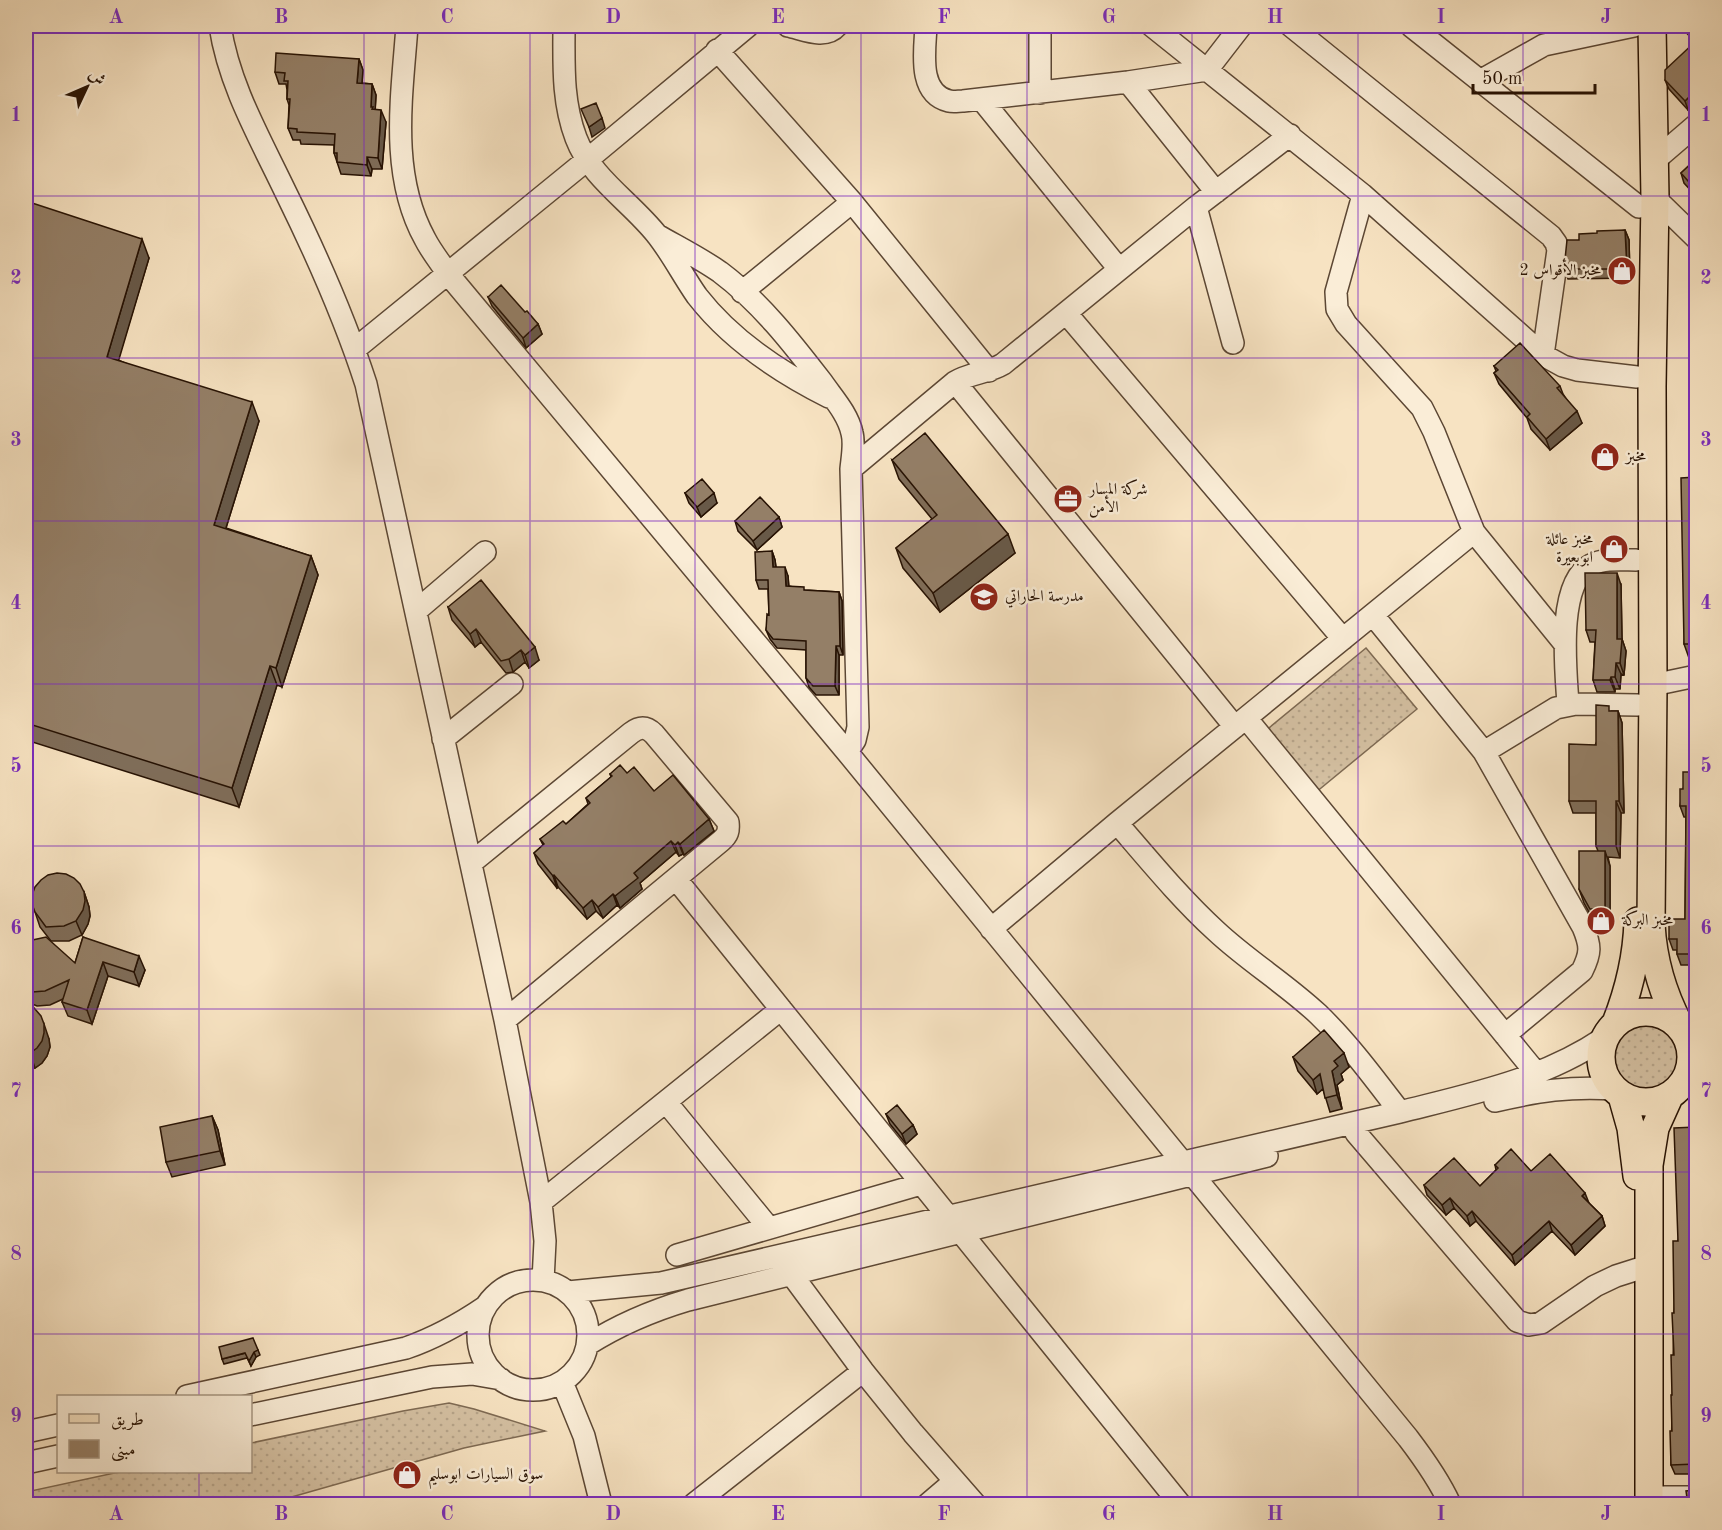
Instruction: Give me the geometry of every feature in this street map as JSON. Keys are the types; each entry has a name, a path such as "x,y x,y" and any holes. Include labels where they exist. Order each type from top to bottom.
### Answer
{"main road":[{"path":"1636,26 1647,202 1652,386 1645,695 1637,939 1628,990 1601,1049 1600,1060 1607,1081 1618,1092 1640,1102 1660,1101 1669,1096 1692,1073 1692,1056 1687,1030 1672,1012 1659,978 1652,942 1645,695 1636,560 1637,377 1647,202 1654,161 1652,26"},
{"path":"1610,1031 1631,1014 1649,1012 1667,1017 1687,1030"},
{"path":"1618,1092 1631,1128 1637,1182 1644,1502"},
{"path":"1644,1502 1649,1165 1656,1128 1669,1096"}],"street":[{"path":"220,26 228,66 312,245 355,349 373,409 506,1020 541,1202 544,1241 543,1281"},
{"path":"407,26 401,119 403,168 408,192 424,238 448,274 847,752 1408,1438 1444,1490 1450,1504"},
{"path":"564,26 565,94 569,117 587,160 657,235 698,297 721,322 746,346 773,366 834,399"},
{"path":"355,349 748,26"},
{"path":"788,26 825,33 837,26"},
{"path":"926,26 927,83 936,95 949,101 982,100 1207,70 1241,26"},
{"path":"1040,26 1040,93"},
{"path":"1152,26 1363,195 1543,355 1563,366 1577,370 1637,377"},
{"path":"1291,26 1551,236 1558,250 1543,355"},
{"path":"1412,26 1480,81 1696,238"},
{"path":"1480,81 1544,45 1636,26"},
{"path":"717,50 852,202 989,371"},
{"path":"1128,82 1216,192"},
{"path":"982,100 1119,269"},
{"path":"1654,161 1696,124"},
{"path":"851,469 955,382 971,374 989,371 1003,364 1196,207 1290,135"},
{"path":"1363,195 1336,292 1337,309 1346,324 1422,408 1474,532 1564,643"},
{"path":"742,292 852,202"},
{"path":"1196,207 1233,344"},
{"path":"657,235 719,272 768,317 792,343 834,399 847,419 852,432 858,727 855,740 847,752"},
{"path":"1066,313 1343,639"},
{"path":"955,382 1537,1074"},
{"path":"991,928 1474,532"},
{"path":"416,611 484,552"},
{"path":"1568,704 1564,643 1574,581 1581,572 1602,561 1636,560"},
{"path":"1373,615 1484,752 1583,927 1589,942 1589,957 1582,971 1505,1035"},
{"path":"1484,752 1556,708 1568,704 1645,695 1696,676"},
{"path":"443,739 512,684"},
{"path":"471,863 631,733 643,727 654,734 728,822 729,830 726,836 506,1020"},
{"path":"1117,823 1191,907 1333,1030 1400,1112"},
{"path":"676,879 1172,1501"},
{"path":"541,1202 781,1009"},
{"path":"587,1345 626,1323 688,1300 961,1234 1188,1169 1504,1085 1537,1074 1583,1053 1610,1031"},
{"path":"568,1292 661,1282 947,1217 1188,1169 1538,1092 1576,1088 1618,1092"},
{"path":"666,1102 769,1228"},
{"path":"1356,1133 1517,1321 1529,1325 1541,1323 1594,1286 1638,1269"},
{"path":"677,1256 921,1184"},
{"path":"792,1275 863,1371 975,1504"},
{"path":"523,1281 543,1281 568,1292 582,1311 588,1333 584,1356 579,1366 562,1382 542,1389 531,1390 510,1385 501,1379 489,1368 481,1354 478,1338 479,1322 485,1307 493,1296 504,1288 523,1281"},
{"path":"192,1395 406,1348 458,1326 485,1307"},
{"path":"694,1504 863,1371"},
{"path":"252,1416 439,1376 472,1374 501,1379"},
{"path":"562,1382 584,1436 602,1504"},
{"path":"26,1432 57,1425"},
{"path":"26,1463 57,1456"},
{"path":"928,1504 955,1481"},
{"path":"1644,1502 1696,1497"}],"shaded area":[{"path":"1366,648 1417,709 1315,793 1264,732"},
{"path":"1640,1026 1652,1026 1664,1031 1674,1041 1679,1059 1677,1072 1664,1087 1652,1092 1640,1092 1628,1087 1618,1077 1613,1065 1613,1053 1618,1041 1628,1031"},
{"path":"449,1403 545,1431 464,1448 267,1504 26,1504 26,1492 114,1473 252,1473 252,1443"}],"building":[{"path":"1686,26 1696,26 1696,37"},
{"path":"1696,41 1696,90 1685,101 1665,80 1665,70"},
{"path":"276,53 359,59 357,83 372,84 371,107 381,110 378,158 367,157 367,165 337,162 337,153 334,153 335,134 297,132 297,129 288,128 290,99 287,99 288,81 284,81 285,73 275,72"},
{"path":"596,103 602,118 589,127 581,109"},
{"path":"1696,159 1696,190 1681,173"},
{"path":"26,201 142,239 107,357 252,402 214,525 311,556 276,668 270,666 232,788 26,723"},
{"path":"1625,230 1627,269 1564,269 1567,240 1579,240 1579,234"},
{"path":"501,285 538,324 523,338 488,297"},
{"path":"1520,343 1560,386 1557,388 1577,411 1546,439 1527,417 1530,414 1494,373 1498,370 1494,366"},
{"path":"925,433 1008,534 933,593 896,548 937,515 892,460"},
{"path":"1696,477 1696,644 1684,644 1681,478"},
{"path":"702,479 714,493 697,507 685,493"},
{"path":"760,497 779,517 753,541 735,521"},
{"path":"772,551 773,567 785,567 786,586 804,587 804,590 839,592 840,646 836,646 835,686 813,686 806,678 806,641 773,639 766,630 767,614 769,615 768,580 756,580 755,552"},
{"path":"1585,573 1617,573 1617,639 1622,639 1620,663 1616,663 1615,677 1611,677 1610,680 1593,680 1596,630 1586,630"},
{"path":"481,580 535,647 525,655 521,650 509,659 501,661 476,629 470,634 448,607"},
{"path":"1694,697 1696,697 1696,954 1677,954 1677,939 1669,939 1669,919 1685,919 1686,806 1680,806 1680,789 1683,789 1683,772 1689,772 1689,715 1694,715"},
{"path":"1596,705 1609,706 1609,711 1618,711 1619,801 1616,801 1616,846 1596,846 1596,801 1569,801 1569,744 1596,745"},
{"path":"620,765 627,773 634,767 654,791 673,775 709,819 680,844 678,842 675,845 671,841 634,873 638,878 615,896 613,894 598,907 592,900 583,908 534,853 544,844 540,839 563,821 566,824 590,803 586,798 612,776 610,774"},
{"path":"1579,851 1605,851 1605,909 1590,909 1579,889"},
{"path":"57,873 66,874 80,884 85,901 83,910 76,921 64,926 46,927 35,912 32,895 41,880"},
{"path":"46,937 75,963 83,937 139,956 134,972 103,962 87,1010 62,1002 69,980 45,991 26,990 26,943"},
{"path":"26,1001 41,1016 44,1033 37,1048 26,1055"},
{"path":"1324,1030 1344,1053 1334,1061 1338,1066 1332,1071 1337,1095 1325,1098 1320,1074 1313,1080 1293,1057"},
{"path":"897,1105 913,1125 902,1134 886,1114"},
{"path":"212,1116 220,1151 166,1162 160,1127"},
{"path":"1696,1127 1696,1464 1671,1465 1671,1355 1674,1355 1673,1241 1678,1241 1674,1128"},
{"path":"1511,1149 1531,1171 1550,1154 1585,1193 1582,1196 1602,1216 1571,1245 1549,1221 1512,1255 1472,1211 1467,1216 1450,1198 1442,1205 1424,1185 1454,1158 1480,1186 1498,1168 1495,1165"},
{"path":"253,1338 258,1350 254,1352 249,1361 245,1353 222,1359 219,1347"},
{"path":"1693,1490 1696,1493 1696,1504 1667,1504 1667,1498 1687,1498 1686,1491"}],"place":[{"name":"مخبز الأقواس 2","path":"1622,271"},
{"name":"مخبز","path":"1605,457"},
{"name":"شركة المسار الأمن","path":"1068,499"},
{"name":"مخبز عائلة ابوبعيرة","path":"1614,549"},
{"name":"مدرسة الحاراتي","path":"984,597"},
{"name":"مخبز البركة","path":"1601,921"},
{"name":"سوق السيارات ابوسليم","path":"407,1475"}]}
